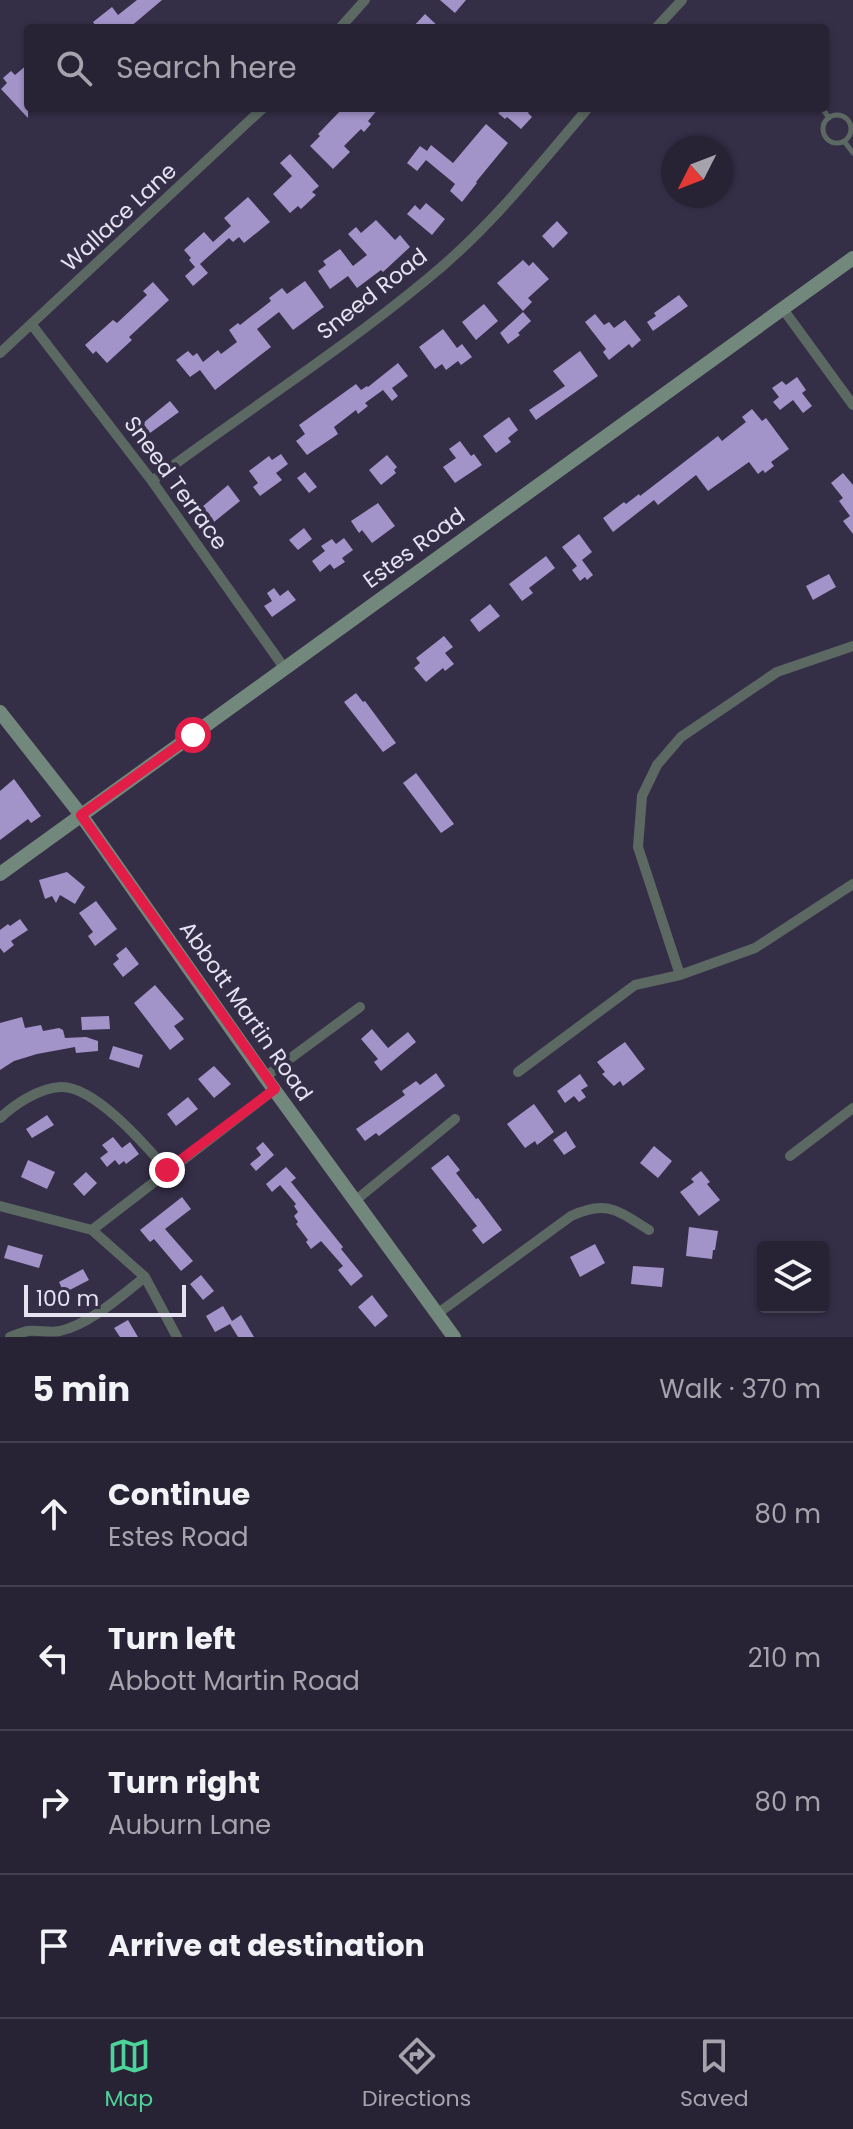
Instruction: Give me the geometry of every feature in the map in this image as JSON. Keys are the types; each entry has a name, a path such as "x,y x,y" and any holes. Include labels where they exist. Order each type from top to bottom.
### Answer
{"main road":[{"name":"Estes Road","path":"0,874 853,258"},
{"name":"Abbott Martin Road","path":"0,712 81,815 265,1077 454,1337"}],"street":[{"path":"344,24 365,0"},
{"path":"660,24 682,0"},
{"name":"Wallace Lane","path":"0,353 259,112"},
{"name":"Sneed Road","path":"152,481 345,343 427,280 504,207 585,112"},
{"path":"783,309 853,405"},
{"name":"Sneed Terrace","path":"32,325 152,481 285,669"},
{"path":"680,975 638,847 642,796 657,765 681,737 777,672 853,646"},
{"path":"518,1072 635,985 680,975 755,948 853,884"},
{"path":"265,1077 360,1007"},
{"path":"0,1118 14,1105 35,1094 60,1087 80,1091 99,1102 142,1141 167,1170"},
{"path":"92,1230 275,1089"},
{"path":"790,1156 853,1108"},
{"path":"356,1200 455,1119"},
{"path":"0,1206 92,1230 145,1277 177,1337"},
{"path":"437,1314 571,1216 588,1208 615,1209 649,1230"},
{"path":"10,1337 53,1332 79,1324 145,1277"}],"lane":[{"path":"825,112 829,118"},
{"path":"841,116 848,121 851,130 844,141 835,143 826,139 822,130 829,118 841,116"},
{"path":"844,141 853,153"}],"building":[{"path":"137,0 162,0 134,24 93,22 112,7 118,15"},
{"path":"440,0 466,0 455,13"},
{"path":"425,14 436,24 416,24"},
{"path":"24,67 24,112 28,112 28,118 1,89 7,83 3,78 11,71 15,75"},
{"path":"339,112 376,112 364,132 361,129 344,146 350,152 333,169 310,146 320,136 318,134"},
{"path":"529,112 532,117 521,129 498,113"},
{"path":"486,124 508,143 462,202 450,191 455,184 426,160 417,171 407,163 420,146 427,151 431,145 453,163"},
{"path":"290,154 319,186 312,192 316,195 301,209 298,206 290,213 273,194 292,176 280,163"},
{"path":"248,197 270,222 244,243 239,237 233,242 229,238 200,264 208,273 193,286 185,276 195,267 184,250 204,232 213,242 231,226 224,218"},
{"path":"426,203 445,219 432,235 407,214 415,205 420,210"},
{"path":"376,220 395,240 400,235 410,247 383,272 381,270 357,288 348,276 330,289 318,271 326,265 323,261 340,249 353,266 367,255 348,234 356,227 361,233"},
{"path":"557,221 568,233 553,248 542,236"},
{"path":"523,260 529,266 533,262 549,279 528,298 532,302 523,311 497,283"},
{"path":"305,281 324,307 293,330 279,312 257,329 271,347 215,390 200,370 190,377 176,360 188,351 193,356 197,353 203,362 218,350 221,354 237,342 229,330 271,301 269,298 282,288 287,294"},
{"path":"153,282 169,300 129,337 132,340 107,363 96,351 93,354 85,345 113,320 117,323 147,295 143,291"},
{"path":"679,295 688,306 653,331 647,322"},
{"path":"484,304 498,321 476,340 462,322"},
{"path":"523,312 531,321 508,344 500,333"},
{"path":"595,314 604,325 609,322 614,328 625,320 641,340 632,348 629,344 609,360 603,352 606,349 585,322"},
{"path":"443,329 457,348 462,344 472,357 461,365 458,361 446,370 442,364 435,369 419,347"},
{"path":"580,351 598,376 536,420 529,410 565,386 553,371"},
{"path":"398,363 408,376 392,388 398,396 392,401 383,390 365,403 368,406 358,414 356,410 334,427 338,434 307,455 296,441 305,434 299,425 356,384 361,390 368,387"},
{"path":"797,377 806,390 802,393 812,406 803,413 793,400 780,410 773,402 779,397 772,388 782,381 786,385"},
{"path":"170,401 179,412 150,433 142,424"},
{"path":"752,409 762,421 766,418 789,449 771,462 774,466 758,474 749,462 708,491 696,475 658,505 654,500 613,532 603,518 624,502 626,504 640,496 718,436 722,441 746,422 742,417"},
{"path":"509,417 518,430 508,438 511,442 496,453 483,436"},
{"path":"460,441 482,465 455,483 443,467 456,458 449,449"},
{"path":"281,454 288,464 276,473 282,480 260,496 253,487 258,483 249,471 269,456 272,460"},
{"path":"387,455 397,467 394,470 396,473 381,485 369,470"},
{"path":"305,472 317,487 309,493 297,478"},
{"path":"843,473 853,485 853,534 843,521 850,516 839,501 843,498 831,483"},
{"path":"228,485 240,501 214,522 202,507"},
{"path":"378,503 395,526 372,543 362,530 359,533 351,521"},
{"path":"304,528 312,539 298,550 289,540"},
{"path":"579,534 592,552 582,560 593,575 580,581 572,570 577,566 562,547"},
{"path":"344,538 353,550 342,558 345,562 334,569 330,564 320,572 312,561 325,551 321,546 332,539 336,544"},
{"path":"546,556 555,568 529,588 533,593 522,601 509,584"},
{"path":"829,574 836,587 813,600 806,586"},
{"path":"274,588 280,596 288,590 296,600 272,617 264,606 272,601 267,593"},
{"path":"490,604 500,616 479,632 470,620"},
{"path":"444,636 453,647 445,653 454,664 445,671 443,668 426,682 414,668 420,663 416,658"},
{"path":"356,693 396,743 383,752 344,702"},
{"path":"416,773 454,824 441,833 403,783"},
{"path":"14,779 41,816 31,823 28,819 0,840 0,791"},
{"path":"67,872 85,887 75,904 60,895 56,903 52,896 45,899 39,880"},
{"path":"96,901 117,929 95,946 88,936 93,932 79,913"},
{"path":"20,919 28,930 11,941 14,945 4,953 0,948 0,930"},
{"path":"126,947 139,964 123,977 113,964 119,959 116,955"},
{"path":"155,985 184,1019 174,1026 184,1039 170,1050 134,1003"},
{"path":"109,1016 110,1029 82,1030 81,1017"},
{"path":"22,1017 25,1028 41,1025 43,1031 59,1028 63,1030 65,1038 86,1037 98,1041 98,1051 76,1053 75,1047 37,1054 14,1061 0,1070 0,1023"},
{"path":"372,1029 388,1048 408,1032 416,1042 381,1071 374,1062 378,1059 361,1039"},
{"path":"625,1042 645,1069 623,1086 620,1081 614,1086 602,1074 605,1072 597,1062"},
{"path":"113,1046 143,1055 139,1068 109,1059"},
{"path":"214,1066 231,1084 214,1098 198,1079"},
{"path":"436,1073 445,1086 379,1136 376,1133 365,1141 356,1129 405,1095 402,1091 416,1081 420,1085"},
{"path":"580,1074 588,1086 581,1090 586,1097 579,1102 574,1096 565,1103 557,1091"},
{"path":"188,1097 198,1109 176,1126 167,1114"},
{"path":"534,1104 554,1132 537,1145 535,1141 525,1148 507,1124"},
{"path":"47,1115 54,1125 32,1138 26,1129"},
{"path":"566,1131 576,1147 564,1155 553,1140"},
{"path":"113,1137 122,1148 130,1142 139,1154 126,1164 124,1161 119,1165 115,1160 107,1167 100,1158 108,1152 102,1145"},
{"path":"263,1142 274,1155 256,1171 250,1164 261,1155 256,1148"},
{"path":"654,1146 672,1161 658,1178 640,1163"},
{"path":"448,1155 460,1170 456,1173 502,1230 483,1244 472,1230 477,1226 431,1168"},
{"path":"28,1160 55,1172 47,1189 21,1177"},
{"path":"286,1167 296,1178 291,1182 363,1276 351,1286 338,1270 343,1266 321,1241 311,1249 306,1242 308,1240 296,1224 296,1204 280,1185 272,1192 266,1184"},
{"path":"701,1171 720,1200 699,1216 680,1192 694,1182 691,1179"},
{"path":"86,1172 97,1183 84,1196 73,1184"},
{"path":"182,1197 191,1209 165,1229 193,1261 181,1271 154,1239 150,1242 140,1230"},
{"path":"689,1227 718,1231 712,1259 686,1256"},
{"path":"595,1244 605,1263 580,1277 570,1257"},
{"path":"8,1245 43,1255 39,1268 4,1258"},
{"path":"633,1266 664,1268 662,1287 631,1284"},
{"path":"83,1269 89,1280 64,1293 59,1282"},
{"path":"201,1275 214,1291 203,1300 190,1284"},
{"path":"372,1295 388,1316 375,1327 358,1307"},
{"path":"223,1306 232,1321 241,1315 254,1337 238,1337 230,1324 215,1332 206,1316"},
{"path":"128,1320 138,1337 120,1337 114,1328"}],"route":[{"path":"167,1170 275,1089 81,815 193,735"}]}
